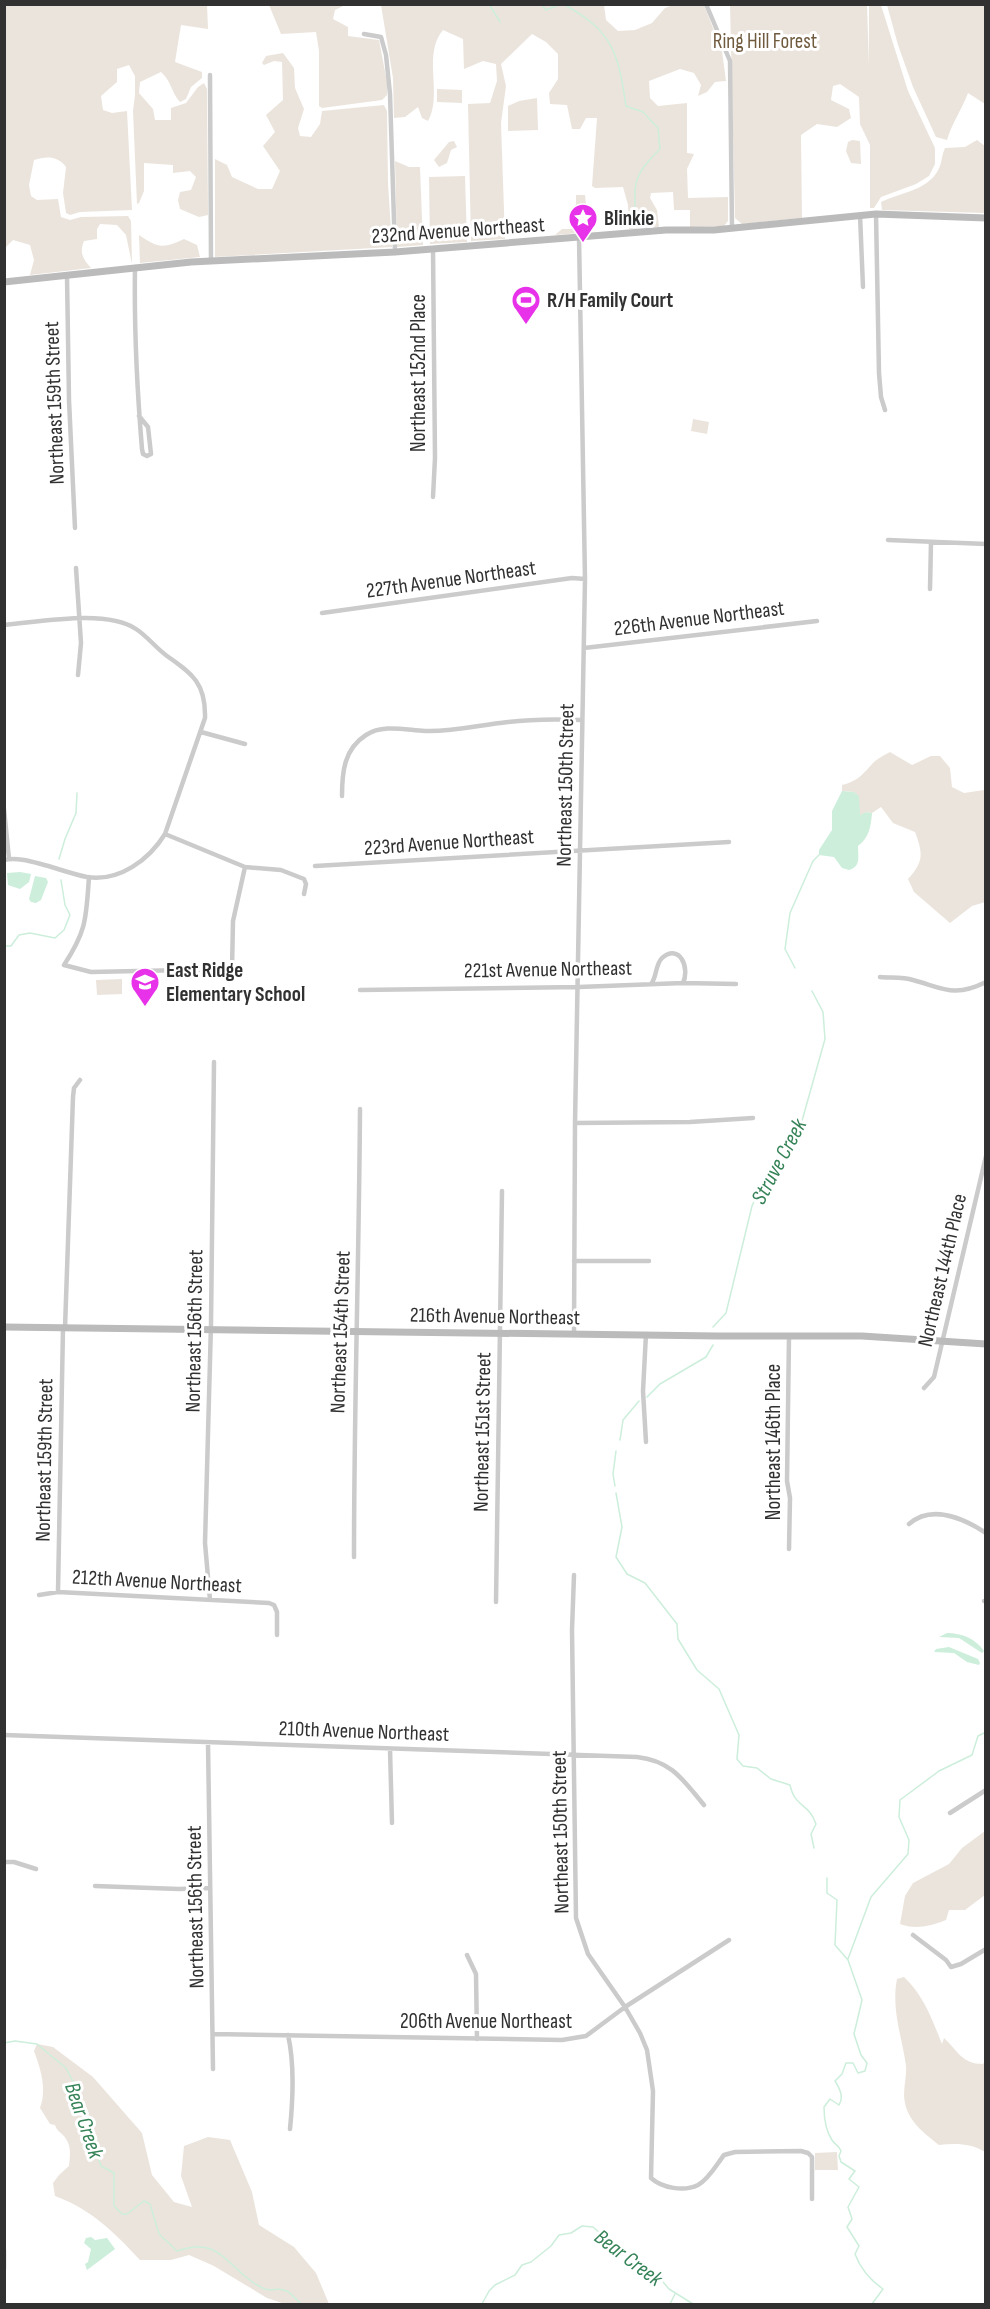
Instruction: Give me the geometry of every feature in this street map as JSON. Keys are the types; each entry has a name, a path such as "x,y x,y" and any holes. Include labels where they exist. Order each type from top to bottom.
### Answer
{"street":[{"path":"706,4 730,61 732,228"},
{"path":"364,34 381,37 386,54 390,102 395,252"},
{"path":"210,75 211,261"},
{"path":"876,214 879,373 881,397 885,410"},
{"path":"860,215 863,287"},
{"name":"232nd Avenue Northeast","path":"4,282 211,261 395,252 666,230 732,228 860,215 986,218"},
{"name":"Northeast 150th Street","path":"574,1333 575,1123 585,579 579,237"},
{"name":"Northeast 152nd Place","path":"433,249 435,458 433,497"},
{"path":"135,267 134,318 139,416 143,454 147,456 151,454 148,427 139,416"},
{"name":"Northeast 159th Street","path":"67,276 69,400 75,528"},
{"path":"888,540 986,544"},
{"path":"930,589 931,542"},
{"path":"76,568 81,643 78,675"},
{"name":"227th Avenue Northeast","path":"322,613 572,578 585,579"},
{"path":"4,625 80,619 115,619 132,627 191,674 198,681 205,705 205,718 201,732 165,834 152,852 134,867 108,876 89,877 26,860 7,860 4,809"},
{"name":"226th Avenue Northeast","path":"584,648 817,621"},
{"path":"342,796 343,767 349,752 356,742 376,730 385,728 439,732 466,730 506,722 544,719 582,720"},
{"path":"201,732 245,744"},
{"path":"165,834 245,867 281,870 304,879 306,884 304,894"},
{"name":"223rd Avenue Northeast","path":"315,866 729,842"},
{"path":"89,877 87,915 83,933 64,965 91,972 232,969 232,921 245,867"},
{"path":"651,984 655,978 658,963 663,957 671,954 677,954 683,958 686,965 683,983"},
{"path":"880,977 910,979 948,991 969,989 986,982"},
{"name":"221st Avenue Northeast","path":"360,990 683,983 736,984"},
{"name":"Northeast 156th Street","path":"210,1600 205,1543 214,1062"},
{"name":"Northeast 159th Street","path":"58,1592 64,1328 73,1097 74,1088 80,1080"},
{"name":"Northeast 154th Street","path":"354,1557 353,1415 358,1324 360,1109"},
{"path":"575,1123 690,1122 753,1118"},
{"name":"Northeast 144th Place","path":"924,1388 934,1377 986,1156"},
{"path":"977,1189 986,1190"},
{"name":"Northeast 151st Street","path":"496,1602 502,1191"},
{"path":"574,1261 649,1261"},
{"name":"216th Avenue Northeast","path":"4,1327 862,1336 986,1344"},
{"path":"646,1334 643,1391 646,1442"},
{"name":"Northeast 146th Place","path":"789,1335 787,1481 790,1498 789,1549"},
{"path":"909,1524 918,1516 944,1515 966,1520 986,1533"},
{"name":"Northeast 150th Street","path":"574,1575 572,1630 576,1918 588,1954 625,2007 647,2050 654,2091 651,2178 658,2185 671,2187 698,2185 724,2155 735,2152 801,2151 812,2157 812,2199"},
{"name":"212th Avenue Northeast","path":"39,1594 58,1592 269,1603 274,1605 277,1612 277,1635"},
{"name":"210th Avenue Northeast","path":"4,1735 575,1756 619,1755 651,1758 670,1768 704,1806"},
{"name":"Northeast 156th Street","path":"208,1743 213,2069"},
{"path":"390,1749 392,1822"},
{"path":"950,1813 986,1790"},
{"path":"4,1862 14,1862 36,1869"},
{"path":"95,1886 210,1888"},
{"path":"913,1935 946,1960 951,1967 961,1964 986,1949"},
{"name":"206th Avenue Northeast","path":"213,2034 562,2040 586,2036 625,2007 729,1940"},
{"path":"467,1955 476,1974 477,2039"},
{"path":"288,2035 293,2100 290,2129"},
{"path":"4,2250 4,2269"}],"green space":[{"path":"5,4 216,5 207,5 208,29 181,25 175,62 202,72 202,78 191,87 186,99 180,102 161,72 140,82 139,93 153,109 155,120 171,120 171,108 186,103 204,83 207,89 208,215 199,217 180,209 178,200 180,192 191,190 196,177 190,171 173,173 173,165 144,163 144,191 137,204 133,111 135,76 129,65 117,69 117,82 101,96 103,110 112,113 127,111 132,210 80,212 70,215 66,213 63,193 66,167 52,158 34,160 29,185 31,196 37,200 58,199 61,217 70,220 81,217 128,216 131,221 132,264 126,235 117,225 100,224 97,229 97,239 84,241 82,249 83,256 91,268 30,275 34,260 30,245 13,240 5,248"},
{"path":"269,5 345,5 335,10 333,19 348,27 348,36 379,40 387,82 387,95 382,100 322,108 319,106 319,51 316,32 281,34"},
{"path":"381,5 604,5 606,20 618,31 635,30 652,23 665,8 673,5 704,5 722,51 726,81 715,82 707,92 698,96 701,85 694,73 680,69 649,81 650,98 658,106 687,103 687,153 694,154 687,169 688,198 728,197 728,221 724,226 690,227 690,210 674,210 673,192 651,193 650,198 657,210 659,227 629,229 628,205 623,187 595,188 592,186 597,118 586,118 580,129 572,129 567,105 550,104 549,93 558,79 558,54 546,42 532,34 501,64 506,86 501,123 505,239 471,241 468,104 490,103 497,81 496,64 483,61 464,69 463,39 443,30 434,51 434,99 428,121 422,118 418,107 405,117 394,118 393,78"},
{"name":"Ring Hill Forest","path":"730,5 867,5 869,65 869,5 881,5 908,91 935,148 935,164 929,176 916,184 881,197 874,208 870,208 870,145 860,124 859,97 840,84 833,86 831,100 849,109 851,118 837,127 817,124 801,135 802,218 742,224 735,218"},
{"path":"887,5 985,5 985,104 968,93 947,140 936,137 913,87"},
{"path":"283,53 294,68 295,88 304,109 298,128 300,136 311,137 320,124 322,111 384,105 387,111 392,247 215,257 215,159 227,165 232,177 258,189 272,189 280,171 263,146 275,132 266,115 283,100 282,62 274,61 264,65 262,63 266,56"},
{"path":"437,89 462,90 462,103 437,102"},
{"path":"537,98 538,130 508,131 508,106 519,101"},
{"path":"977,140 985,146 985,213 882,210 881,202 915,189 930,180 940,166 945,148 965,147"},
{"path":"454,141 457,147 451,150 447,163 439,167 434,160 449,142"},
{"path":"860,141 861,164 851,163 846,151 848,142"},
{"path":"395,161 409,167 420,167 423,245 397,247"},
{"path":"465,176 467,242 430,244 429,177"},
{"path":"576,195 585,195 586,204 579,215 579,233 555,235 562,229 572,229 576,218"},
{"path":"139,235 161,246 184,239 197,245 200,257 140,263"},
{"path":"693,419 709,422 707,434 691,431"},
{"path":"890,752 912,765 931,756 940,756 950,768 952,787 964,793 984,790 986,794 985,902 972,906 950,923 914,892 908,879 921,857 915,832 893,823 881,807 872,813 866,812 860,816 854,792 842,791 842,785 856,779"},
{"path":"122,979 122,994 97,995 96,980"},
{"path":"985,1831 985,1895 965,1910 949,1910 946,1920 917,1927 900,1924 905,1896 913,1883 949,1864 962,1848"},
{"path":"904,1977 922,2000 942,2044 944,2038 970,2062 983,2064 985,2061 985,2152 963,2144 939,2145 918,2127 907,2110 904,2094 906,2066 895,2001 897,1979"},
{"path":"37,2044 53,2047 93,2077 142,2133 152,2175 174,2202 192,2207 181,2176 184,2146 208,2137 230,2140 252,2192 259,2225 294,2247 316,2273 329,2304 285,2304 267,2298 214,2266 189,2255 171,2260 140,2260 101,2222 80,2208 55,2196 53,2183 69,2166 70,2151 64,2136 55,2125 50,2124 40,2108 43,2087 34,2051"},
{"path":"837,2152 838,2170 815,2170 815,2153"}],"shaded area":[{"path":"842,791 854,792 859,796 860,815 866,812 872,813 869,831 858,846 857,864 849,870 842,868 834,857 819,855 819,850 832,830 832,811"},
{"path":"7,873 31,874 29,882 20,889 8,885"},
{"path":"35,876 46,878 48,882 41,900 36,903 29,899"},
{"path":"947,1633 968,1638 984,1651 982,1653 959,1638 939,1637"},
{"path":"949,1647 978,1659 979,1665 967,1662 954,1653 934,1652 936,1649"},
{"path":"91,2237 95,2240 107,2238 115,2249 87,2270 85,2264 88,2262 91,2249 84,2243 86,2238"}],"waterway":[{"path":"489,4 500,22"},
{"path":"541,4 546,10 561,4"},
{"path":"563,4 580,14 603,34 616,57 626,106 643,112 658,128 660,149 640,173 635,187 636,218"},
{"path":"59,859 76,813 77,793"},
{"name":"Struve Creek","path":"795,968 785,949 790,913 813,861 819,855"},
{"path":"4,946 11,946 19,935 30,933 55,938 64,930 70,915 65,905 61,880"},
{"name":"Struve Creek","path":"713,1327 726,1313 752,1206 766,1174 800,1128 825,1039 823,1012 812,991"},
{"name":"Struve Creek","path":"647,1397 660,1384 706,1357 713,1345"},
{"name":"Struve Creek","path":"620,1440 623,1420 639,1401"},
{"name":"Struve Creek","path":"615,1486 613,1474 616,1451"},
{"name":"Struve Creek","path":"616,1493 622,1527 616,1557 627,1574 645,1583 677,1624 678,1639 697,1670 719,1689 739,1735 737,1759 743,1766 757,1768 771,1779 790,1785 795,1798 810,1812 816,1824 811,1834 814,1848"},
{"path":"848,1959 871,1897 908,1854 909,1840 899,1817 900,1800 939,1771 972,1755 978,1736 986,1732"},
{"name":"Struve Creek","path":"827,1878 827,1893 837,1900 835,1945 848,1960 862,2000 854,2034 861,2055 867,2063 865,2071 858,2073 853,2063 846,2063 842,2074 835,2081 841,2093 839,2105 830,2099 824,2107 824,2116 830,2136 841,2151 839,2156 841,2162 855,2171 849,2179 859,2187 848,2207 852,2219 847,2227 859,2246 855,2254 860,2265 883,2289 872,2304"},
{"name":"Bear Creek","path":"4,2043 15,2041 37,2044 66,2068 80,2095 89,2132 101,2166 114,2173 114,2206 122,2214 127,2214 144,2201 150,2204 159,2234 177,2251 192,2247 214,2250 257,2285 269,2290 287,2291 302,2304"},
{"name":"Bear Creek","path":"482,2304 495,2285 515,2275 522,2265 531,2262 551,2246 559,2235 571,2233 582,2226 593,2227 636,2264 658,2276 669,2289 693,2304"},
{"path":"670,2304 675,2294"}],"place":[{"name":"Blinkie","path":"583,244"},
{"name":"R/H Family Court","path":"526,326"},
{"name":"East Ridge Elementary School","path":"145,1008"}]}
